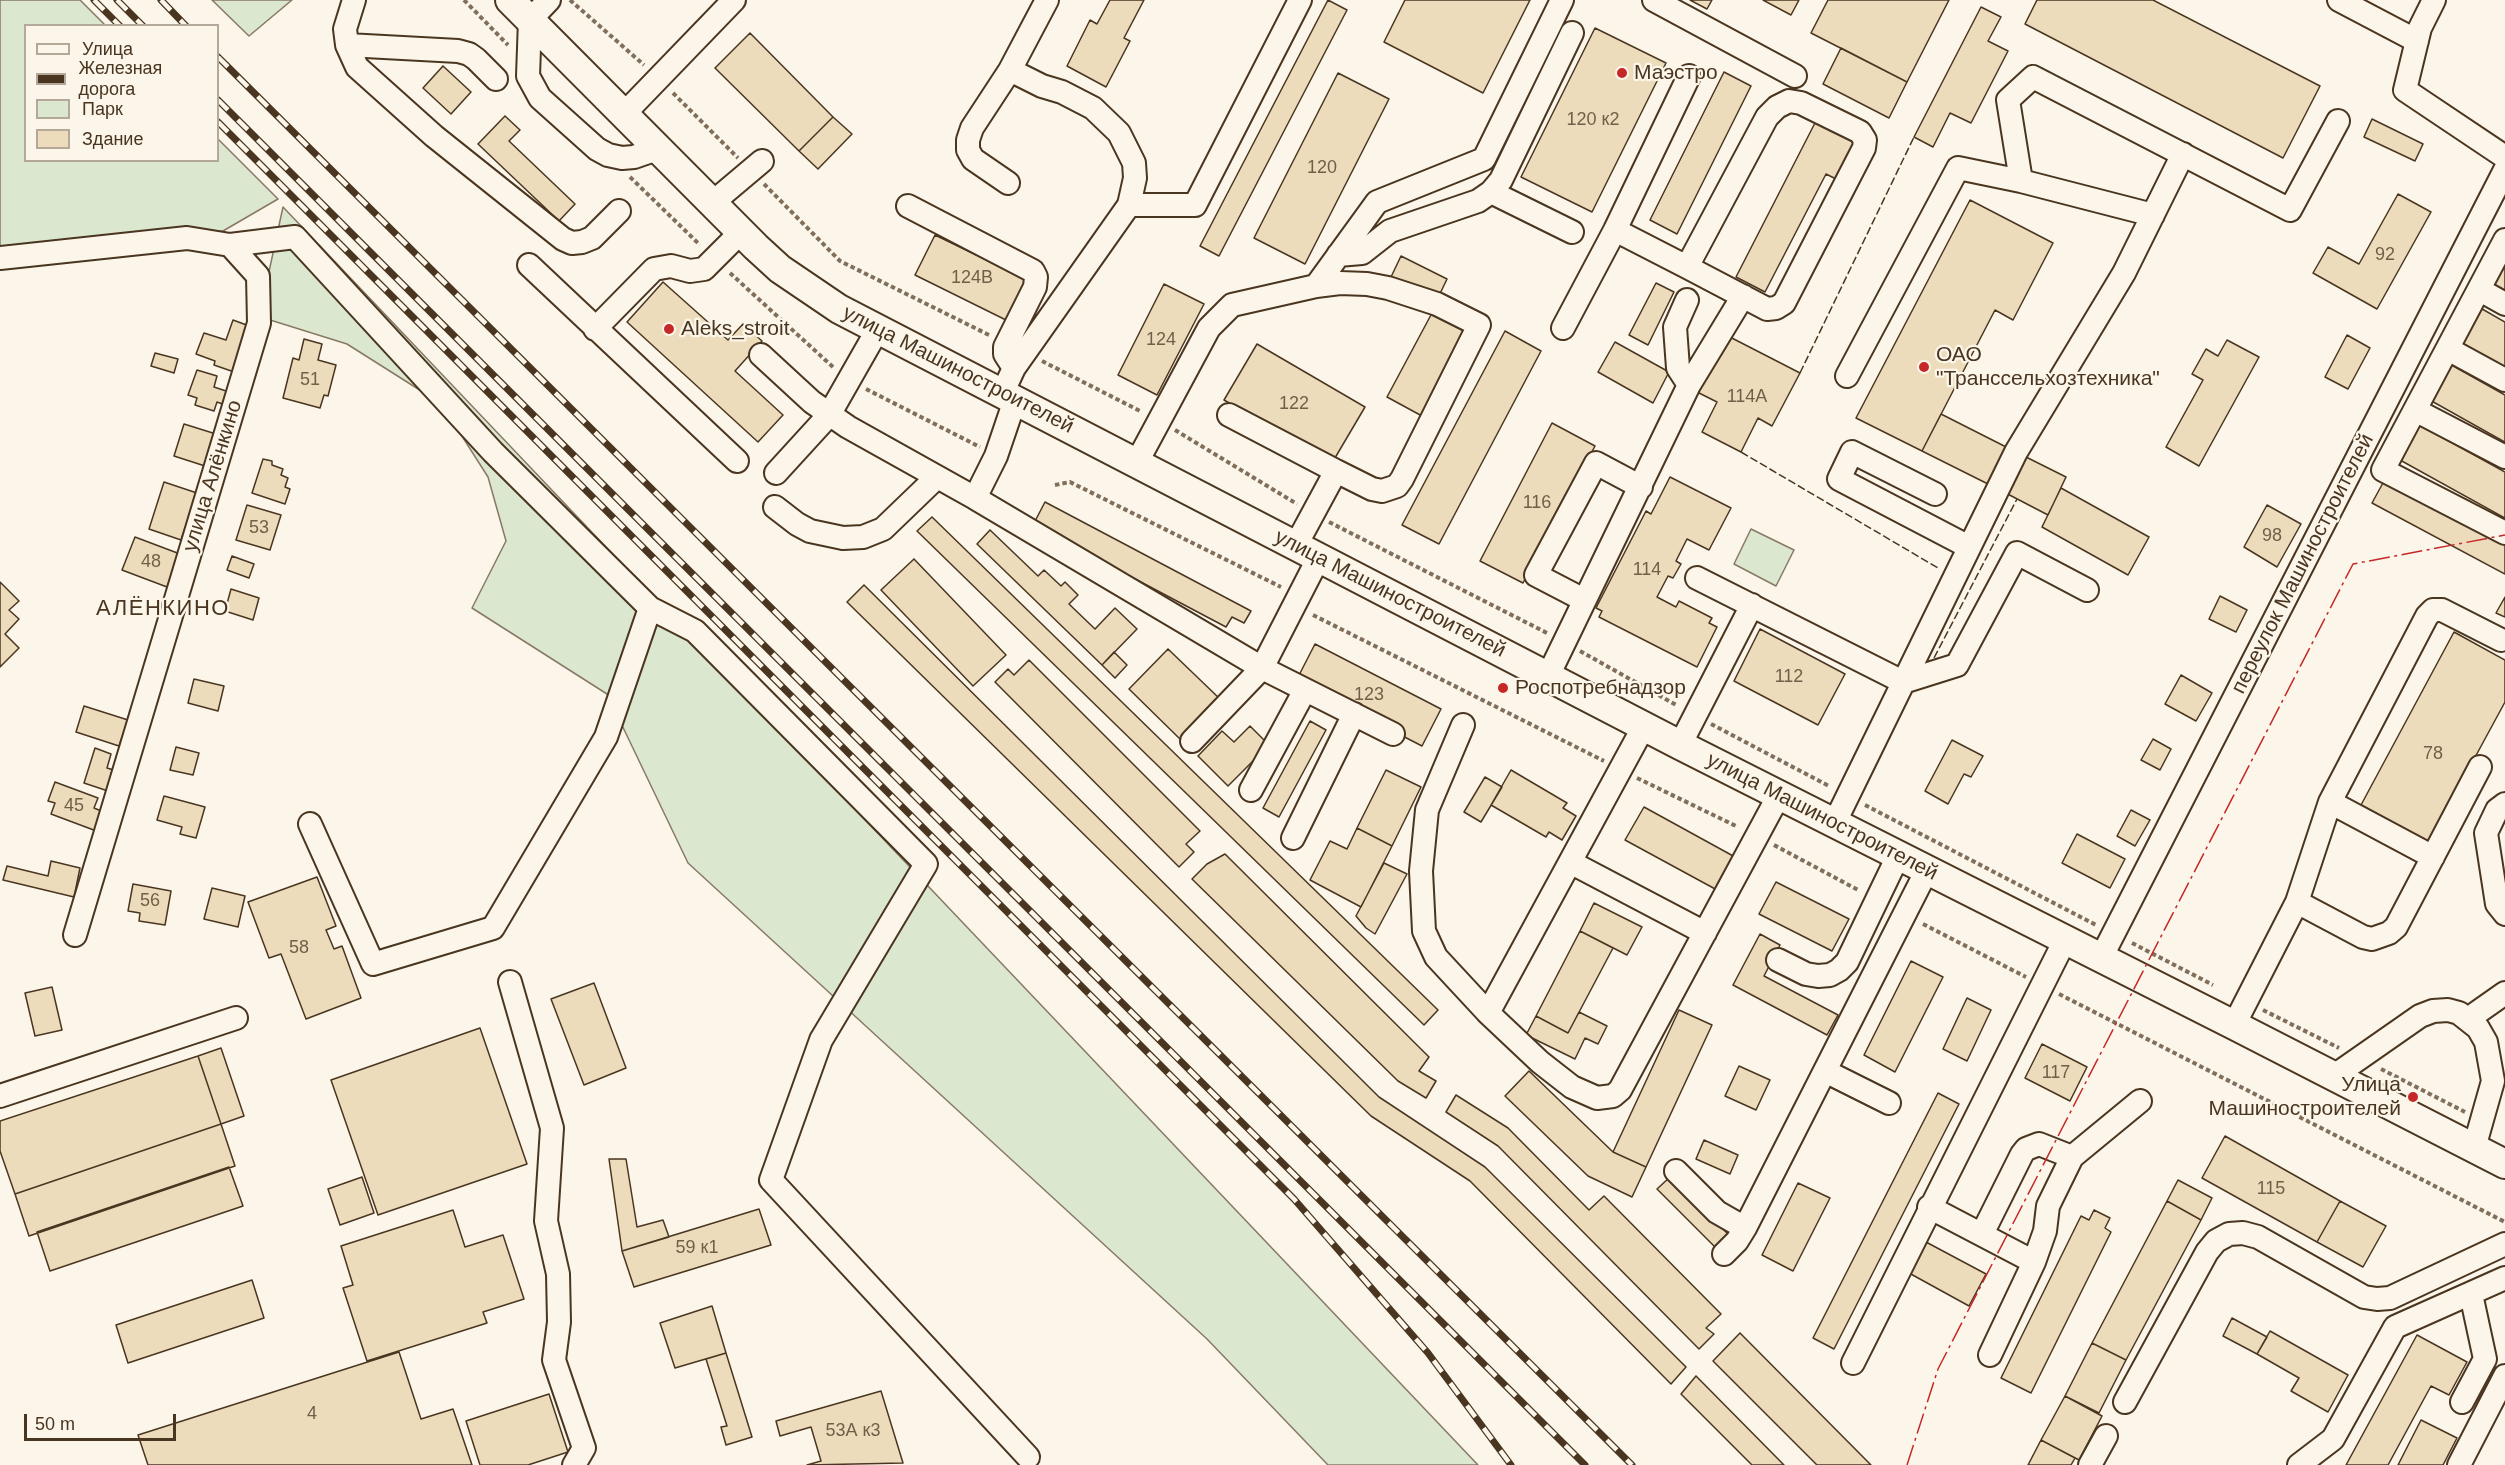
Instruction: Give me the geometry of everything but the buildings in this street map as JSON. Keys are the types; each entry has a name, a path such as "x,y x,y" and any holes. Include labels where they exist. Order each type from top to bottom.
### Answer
{"main road":[{"name":"улица Машиностроителей","path":"510,0 740,233 780,269 839,309 1834,824 2065,940 2108,946 2240,1013 2334,1076 2505,1164"}],"street":[{"path":"354,0 345,29 347,45 357,67 434,136 563,239 572,243 582,243 592,238 619,211"},
{"path":"549,0 530,20 528,76 540,98 597,149 608,155 622,158 634,157 657,149"},
{"path":"623,115 734,0"},
{"path":"1008,183 973,159 968,150 968,140 972,128 1010,70 1047,0"},
{"path":"1129,206 1195,205 1300,0"},
{"path":"1316,286 1377,202 1484,159 1562,0"},
{"path":"1653,0 1794,76"},
{"path":"2339,0 2416,41"},
{"path":"2434,0 2420,28 2405,90 2505,157"},
{"path":"1338,255 1362,253 1390,231 1478,201 1491,192 1501,180 1572,33"},
{"path":"347,45 458,51 476,59 496,79"},
{"path":"975,498 996,456 1014,368 1129,206 1135,178 1134,163 1119,133 1093,108 1010,70"},
{"path":"1563,328 1615,230 1689,76"},
{"path":"2021,181 2008,100 2032,77 2290,210 2338,121"},
{"path":"1615,230 1767,309 1776,308 1784,303 1864,148 1865,140 1860,132 1801,103 1789,101 1777,107 1767,117 1687,267"},
{"path":"1834,824 2016,452 2124,273 2183,154"},
{"path":"711,204 762,161"},
{"path":"1847,376 1958,168 2021,181 2152,215"},
{"name":"переулок Машиностроителей","path":"2108,946 2505,170"},
{"path":"1491,192 1572,232"},
{"path":"908,206 1033,271 1036,277 1035,287 1005,347 1005,354 1014,368"},
{"path":"2482,215 2505,227"},
{"path":"595,329 654,269 671,266 697,271 704,269 740,233"},
{"path":"0,258 187,238 230,244 295,237 493,452 650,608 695,631 926,864 821,1040 771,1180 1028,1457"},
{"path":"2505,240 2383,470 2505,533"},
{"name":"улица Алёнкино","path":"75,935 259,323 258,276 230,244"},
{"path":"530,265 737,461"},
{"path":"1137,462 1209,328 1232,304 1340,283 1388,288 1437,304 1479,325 1402,479 1396,486 1382,491 1372,489 1228,415"},
{"path":"2480,290 2505,304"},
{"path":"1548,676 1689,385 1743,296"},
{"path":"1687,300 1675,327 1678,368 1689,385"},
{"path":"776,473 829,415 878,329"},
{"path":"2448,350 2505,380"},
{"path":"761,355 829,415 975,498 1262,668 1393,734"},
{"path":"2415,410 2505,457"},
{"path":"1935,494 1852,452 1839,479 1969,547"},
{"path":"1584,600 1536,575 1596,463 1641,487"},
{"path":"1192,741 1262,668 1294,606 1308,551 1336,471"},
{"path":"775,507 810,531 843,538 863,537 883,530 937,477"},
{"path":"1697,578 1903,682 1957,665 2017,553 2087,590"},
{"path":"1680,745 1752,605"},
{"path":"310,824 373,964 493,928 606,737 650,608"},
{"path":"2240,1013 2297,902 2330,802 2430,612 2437,609 2442,610 2501,640"},
{"path":"1251,790 1305,690"},
{"path":"1293,838 1354,714"},
{"path":"1463,725 1427,810 1421,871 1424,931 1436,957 1488,1013 1540,1062 1572,1087 1598,1098 1612,1096 1620,1090 1779,795"},
{"path":"1488,1013 1644,726"},
{"path":"2297,902 2363,937 2381,937 2396,927 2480,767"},
{"path":"2330,802 2433,857"},
{"path":"2505,804 2497,810 2486,833 2497,904 2505,915"},
{"path":"1778,960 1806,974 1818,976 1830,975 1839,970 1847,962 1898,856"},
{"path":"1570,862 1705,933"},
{"path":"1724,1254 1737,1241 1745,1228 1927,870"},
{"path":"1854,1363 1929,1207 2065,940"},
{"path":"510,982 552,1128 546,1221 558,1274 559,1322 554,1359 584,1448 574,1465"},
{"path":"2468,1019 2505,993"},
{"path":"2334,1076 2420,1016 2433,1011 2448,1010 2459,1013 2468,1019 2486,1042 2499,1082 2482,1120 2474,1148"},
{"path":"0,1096 236,1018"},
{"path":"1825,1071 1889,1103"},
{"path":"1990,1355 2034,1262 2045,1231 2048,1206 2072,1157 2140,1101"},
{"path":"1982,1234 2026,1149 2039,1144 2072,1157"},
{"path":"1676,1171 1717,1212 1745,1228"},
{"path":"1929,1207 2034,1262"},
{"path":"2125,1402 2207,1252 2217,1240 2229,1234 2243,1233 2258,1237 2364,1297 2377,1299 2390,1298 2505,1244"},
{"path":"2299,1465 2333,1439 2395,1328 2505,1278"},
{"path":"2462,1402 2485,1359 2471,1294"},
{"path":"2459,1465 2505,1376"},
{"path":"2090,1465 2106,1436"}],"path":[{"path":"464,0 528,65"},
{"path":"608,155 714,259 849,381 996,456"},
{"path":"1055,485 1070,482 1281,587 1294,606 1757,836 1877,900"},
{"path":"1905,915 2505,1222"},
{"path":"2108,946 2240,1013 2359,1058 2482,1120"}],"green space":[{"path":"0,0 80,0 104,24 24,24 24,162 219,162 219,140 278,199 223,231 0,251"},
{"path":"212,0 292,0 249,36"},
{"path":"283,207 1478,1465 1328,1465 1207,1339 688,863 607,694 472,608 506,541 488,477 446,411 426,394 347,344 267,319 265,290"},
{"path":"1751,529 1794,550 1776,586 1734,564"}],"railway":[{"path":"94,0 118,24"},
{"path":"117,0 141,24"},
{"path":"161,0 184,24"},
{"path":"219,58 1632,1465"},
{"path":"219,101 1585,1465"},
{"path":"219,123 1294,1199 1428,1353 1511,1465"}],"fence":[{"path":"1800,373 1914,137"},
{"path":"1741,452 1938,568"},
{"path":"1934,658 2017,499"}],"power":[{"path":"1907,1465 1938,1369 2353,564 2505,535"}],"place":[{"name":"Маэстро","path":"1622,73"},
{"name":"Aleks_stroit","path":"669,329"},
{"name":"ОАО \"Транссельхозтехника\"","path":"1924,367"},
{"name":"Роспотребнадзор","path":"1503,688"},
{"name":"Улица Машиностроителей","path":"2413,1097"}],"district":[{"name":"АЛЁНКИНО","path":"163,609"}]}
